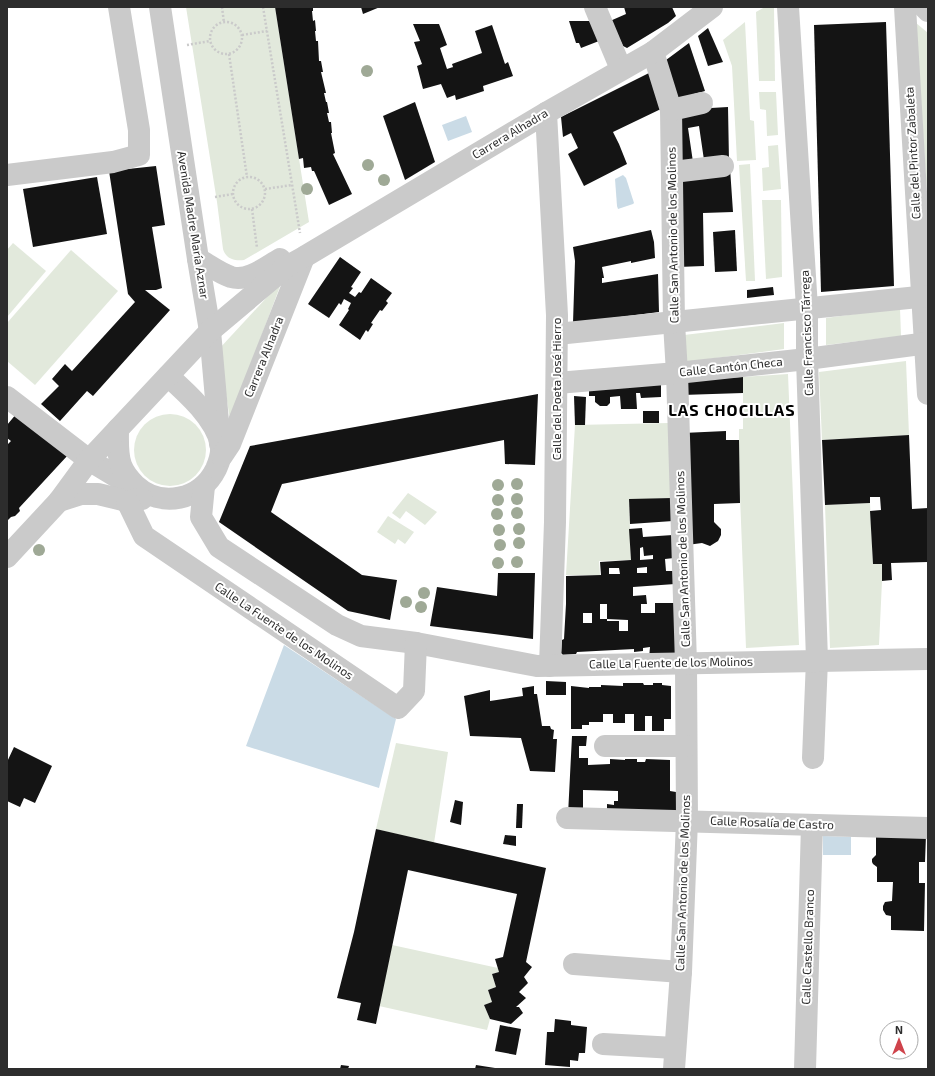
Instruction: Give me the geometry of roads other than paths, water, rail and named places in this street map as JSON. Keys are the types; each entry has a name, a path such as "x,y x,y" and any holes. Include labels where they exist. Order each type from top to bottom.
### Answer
{"street":[{"path":"7,175 113,162 139,155 139,130 119,7"},
{"name":"Avenida Madre María Aznar","path":"160,7 210,332 221,450"},
{"path":"595,7 621,69"},
{"name":"Carrera Alhadra","path":"7,556 59,501 88,460 210,332 286,267 304,258 621,69 653,52 712,7"},
{"name":"Calle Francisco Tárrega","path":"788,7 807,308 807,359 816,660 814,758"},
{"name":"Calle del Pintor Zabaleta","path":"904,7 925,296 928,394"},
{"path":"924,7 928,11"},
{"name":"Calle San Antonio de los Molinos","path":"653,52 671,110 674,322 677,373 686,664 687,820 681,972 674,1059"},
{"path":"671,110 702,103"},
{"name":"Calle del Poeta José Hierro","path":"546,113 557,334 555,522 550,666"},
{"path":"673,172 723,166"},
{"path":"198,259 227,275 239,278 254,274 292,252 304,258"},
{"name":"Carrera Alhadra","path":"59,501 81,494 182,498 204,486 214,475 221,450 230,444 304,258"},
{"path":"557,334 925,296"},
{"name":"Calle Cantón Checa","path":"557,383 677,373 807,359 926,343"},
{"path":"168,376 192,398 201,409 217,433 221,450"},
{"path":"7,397 88,460 142,497"},
{"path":"118,429 118,447 121,465 128,478 142,497"},
{"name":"Calle La Fuente de los Molinos","path":"204,486 201,517 219,547 337,625 361,636 416,643 537,666 928,659"},
{"name":"Calle La Fuente de los Molinos","path":"142,497 144,536 398,708 414,691 416,643"},
{"path":"605,746 686,746"},
{"name":"Calle Rosalía de Castro","path":"567,818 687,820 928,828"},
{"name":"Calle Castello Branco","path":"805,1069 812,825"},
{"path":"574,964 681,972"},
{"path":"603,1044 674,1059"}],"water":[{"path":"466,116 472,132 448,141 442,125"},
{"path":"623,175 626,178 634,203 618,209 615,179"},
{"path":"284,645 396,719 379,788 246,746"},
{"path":"823,836 851,837 851,855 823,855"}],"district":[{"name":"LAS CHOCILLAS","path":"732,410"}]}
